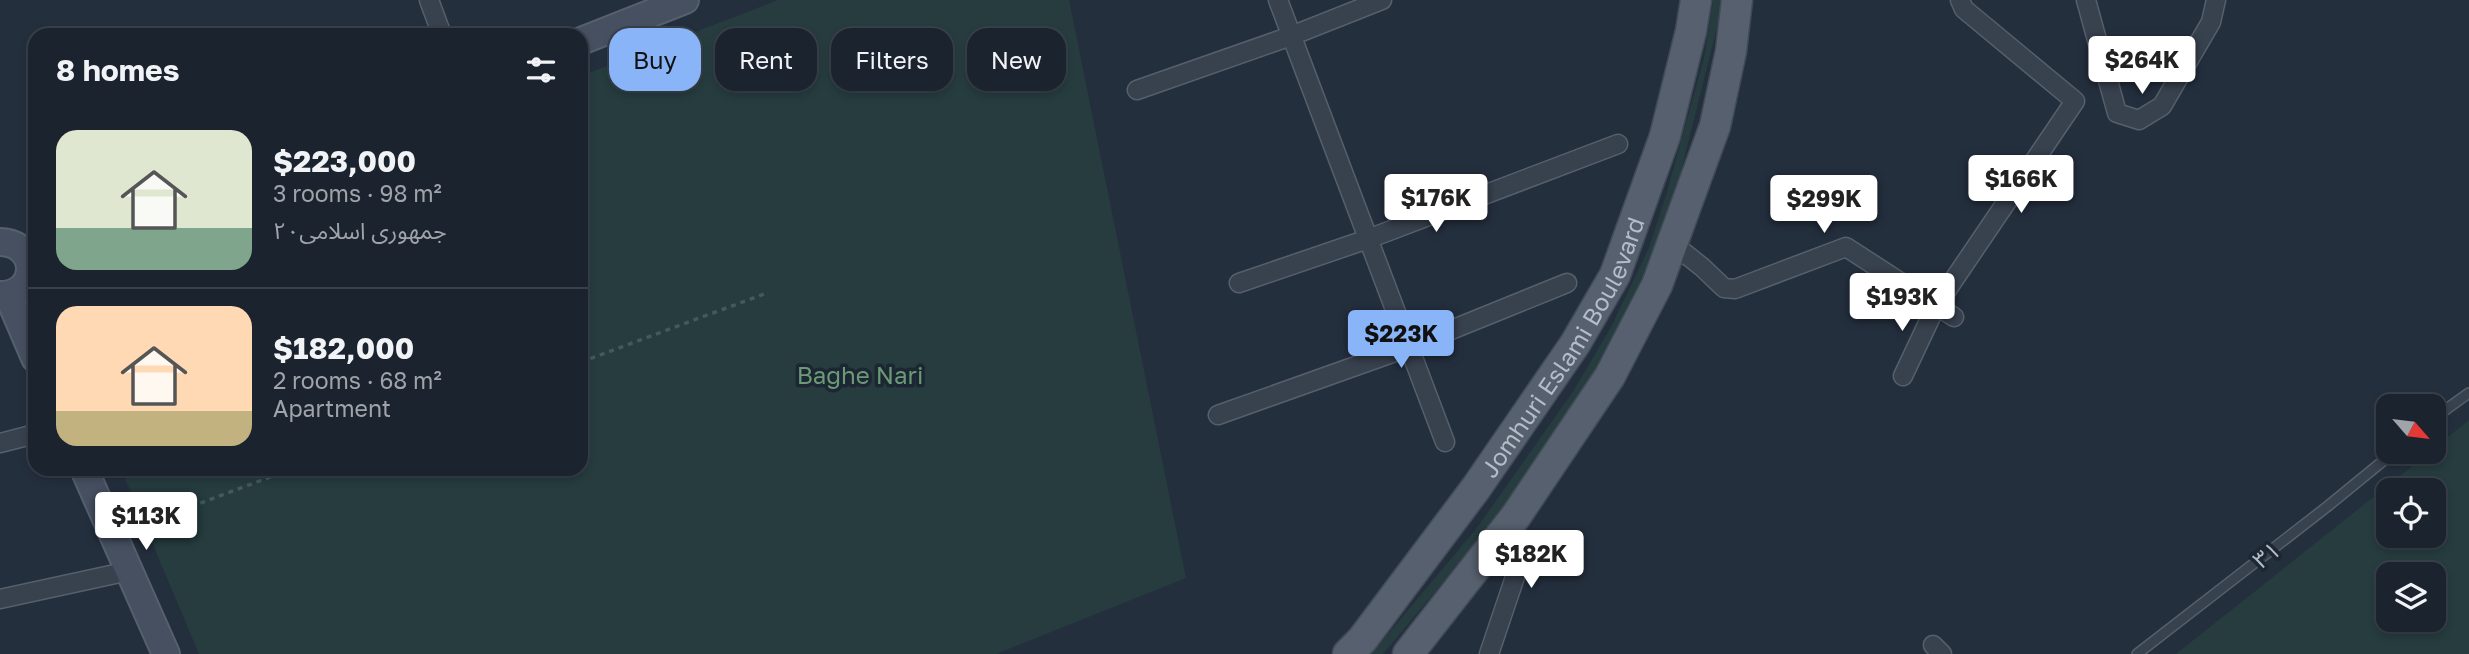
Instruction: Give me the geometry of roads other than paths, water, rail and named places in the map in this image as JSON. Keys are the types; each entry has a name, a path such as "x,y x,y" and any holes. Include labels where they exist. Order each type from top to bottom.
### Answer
{"main road":[{"name":"Jomhuri Eslami Boulevard","path":"1348,654 1362,640 1476,488 1575,344 1615,275 1665,136 1696,0"},
{"name":"Jomhuri Eslami Boulevard","path":"1408,654 1516,516 1610,376 1657,285 1715,126 1731,51 1737,0"}],"street":[{"path":"429,0 439,28"},
{"path":"1278,0 1445,442"},
{"path":"1137,90 1291,36 1382,0"},
{"path":"1903,376 1936,306 2075,102 1964,9 1960,0"},
{"path":"2086,0 2117,113 2139,120 2162,106 2211,22 2216,0"},
{"path":"588,38 668,3"},
{"path":"1239,283 1368,239 1618,144"},
{"path":"0,242 17,245 28,253"},
{"path":"1673,244 1724,288 1735,289 1846,247 1954,317"},
{"path":"28,279 15,293 4,295 28,344"},
{"path":"1218,415 1409,347 1567,283"},
{"path":"0,443 28,436"},
{"path":"87,476 166,654"},
{"path":"1489,654 1515,577 1516,516"},
{"path":"0,599 129,571"}],"lane":[{"path":"2446,409 2469,393"},
{"name":"۳۱","path":"2137,654 2379,464"}],"park label":[{"name":"Baghe Nari","path":"860,374"}]}
